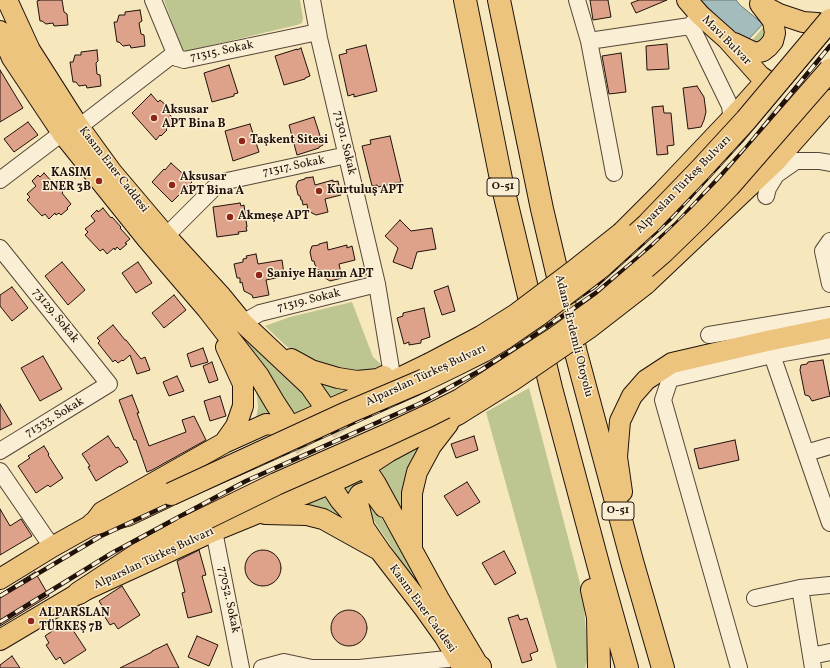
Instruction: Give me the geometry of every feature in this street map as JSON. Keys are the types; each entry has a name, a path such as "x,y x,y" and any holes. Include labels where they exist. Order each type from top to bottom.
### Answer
{"highway":[{"name":"O-51","path":"465,0 502,184 551,388 627,668"},
{"name":"Adana-Erdemli Otoyolu","path":"499,0 542,209 576,353 632,561 663,668"},
{"name":"Alparslan Türkeş Bulvarı","path":"93,524 127,515 320,425 422,381 483,351 538,315 602,266 648,224 746,120 823,21"},
{"name":"Alparslan Türkeş Bulvarı","path":"79,594 137,556 184,530 276,484 387,435 460,400 550,341 603,304 662,253 729,186 830,70"},
{"path":"551,388 558,465 589,576 598,617 599,668"}],"main road":[{"name":"Kasım Ener Caddesi","path":"7,0 70,130 114,198 207,309 259,376 292,430"},
{"path":"758,2 779,14 803,22 823,21"},
{"path":"727,39 754,53 768,48 773,41 775,32 773,21 758,2"},
{"name":"Alparslan Türkeş Bulvarı","path":"292,430 329,414 393,377 428,364 481,336 516,314 573,271 622,232 663,191 823,21 830,8"},
{"name":"Mavi Bulvar","path":"693,14 727,39 760,76 766,80"},
{"name":"Kasım Ener Caddesi","path":"0,31 12,58 70,130 118,180 166,236 221,296 243,323"},
{"name":"Alparslan Türkeş Bulvarı","path":"0,640 79,594 214,531 258,514 388,452 459,414 512,381 588,330 646,284 775,162 828,105"},
{"path":"243,323 290,358 311,370 338,378 356,381 393,377"},
{"path":"243,323 310,386 329,414"},
{"path":"632,561 617,457 620,421 632,396 646,380 672,363 830,328"},
{"path":"224,331 226,346 243,384 243,406 236,426 224,443"},
{"path":"412,550 412,493 417,472 431,446 446,426 459,414"},
{"path":"93,524 102,512 224,443 266,424 292,430"},
{"path":"363,464 376,484 396,521"},
{"path":"327,481 340,500 365,529"},
{"path":"365,529 357,499 360,494 368,492 376,496 396,521"},
{"path":"258,514 306,515 323,518 380,551"},
{"name":"Kasım Ener Caddesi","path":"396,521 439,599 472,666"},
{"name":"Alparslan Türkeş Bulvarı","path":"0,579 93,524"},
{"name":"Kasım Ener Caddesi","path":"365,529 424,608 472,666"}],"street":[{"path":"153,0 177,58"},
{"name":"71301. Sokak","path":"312,0 318,32 377,284 393,377"},
{"path":"576,0 589,41 614,173"},
{"path":"589,41 693,14 695,34 730,106 731,114 729,122"},
{"name":"71315. Sokak","path":"70,130 171,56 184,60 318,32"},
{"path":"0,180 70,130"},
{"name":"71317. Sokak","path":"166,236 214,188 227,181 347,155"},
{"path":"766,196 768,188 776,175 796,161 819,161 830,163"},
{"path":"830,241 823,251 830,284"},
{"name":"73129. Sokak","path":"0,248 109,384"},
{"name":"71319. Sokak","path":"243,323 260,313 377,284"},
{"path":"708,335 830,315"},
{"path":"739,668 663,400 670,379 772,355 830,345"},
{"path":"772,355 828,514"},
{"name":"71333. Sokak","path":"0,451 109,384"},
{"path":"806,453 830,446"},
{"path":"0,471 52,547"},
{"name":"77052. Sokak","path":"214,531 242,668"},
{"path":"755,598 800,588 830,585"},
{"path":"800,588 812,662 830,652"},
{"path":"262,668 284,662 313,668 472,666"}],"green space":[{"path":"164,0 300,0 303,18 302,23 297,25 183,52"},
{"path":"767,23 765,43 748,45"},
{"path":"25,52 316,405 295,417 223,315"},
{"path":"352,302 373,357 385,368 350,372 301,356 285,345 265,326 290,317"},
{"path":"309,373 358,385 333,399"},
{"path":"250,376 279,421 256,419 258,407 257,396"},
{"path":"529,388 583,595 588,657 585,668 557,668 486,412"},
{"path":"430,439 408,525 378,466"},
{"path":"366,474 374,491 352,502 342,487"},
{"path":"323,492 355,531 281,510"},
{"path":"371,501 473,668 364,506"}],"water":[{"path":"701,0 736,0 763,24 746,42 718,18"}],"building":[{"path":"62,0 64,12 67,14 68,25 54,26 53,23 46,24 40,21 37,1"},
{"path":"590,0 608,0 611,17 593,20"},
{"path":"639,0 667,0 636,13 631,3"},
{"path":"140,10 142,21 139,23 141,34 144,35 145,46 131,48 130,45 123,46 117,42 114,22 117,22 119,15 125,15 125,12"},
{"path":"667,44 669,69 647,70 646,46"},
{"path":"366,45 377,91 354,97 354,94 348,96 339,55 347,53 346,50"},
{"path":"301,48 310,76 284,85 275,56"},
{"path":"97,50 97,74 100,75 101,86 87,88 86,85 79,86 76,82 73,82 70,62 73,62 75,55 81,55 81,52"},
{"path":"621,53 626,92 609,94 602,56"},
{"path":"229,65 238,93 234,94 234,96 212,102 204,73"},
{"path":"0,70 23,108 0,122"},
{"path":"697,86 704,97 706,112 701,127 688,129 683,88"},
{"name":"Aksusar APT Bina B","path":"151,94 158,102 160,100 167,106 164,109 175,120 156,140 132,113"},
{"path":"663,106 664,113 671,113 674,145 667,146 668,154 657,155 652,107"},
{"name":"Taşkent Sitesi","path":"314,117 323,145 319,148 297,155 289,125"},
{"path":"28,122 38,135 14,152 4,139"},
{"name":"Taşkent Sitesi","path":"250,124 259,152 233,161 225,131"},
{"path":"390,136 401,182 378,187 377,185 372,186 362,146 371,144 370,140"},
{"name":"Aksusar APT Bina A","path":"171,163 192,182 172,202 152,182"},
{"path":"44,173 63,192 62,193 71,204 61,215 59,213 56,215 55,213 49,219 45,214 42,216 27,200 30,197 27,194 36,186 32,181 38,175 40,177"},
{"name":"Kurtuluş APT","path":"313,177 315,185 333,180 333,182 338,181 341,195 325,199 328,212 316,215 308,211 307,204 303,205 300,196 298,195 296,186 298,181"},
{"name":"Akmeşe APT","path":"240,203 241,206 244,205 247,231 238,232 239,234 217,237 213,207"},
{"path":"103,208 130,239 120,250 117,247 115,250 114,248 107,254 103,249 100,251 85,235 88,232 85,229 95,221 91,216 97,210 98,212"},
{"path":"400,220 411,231 432,228 436,249 417,252 412,269 393,262 398,248 385,236"},
{"path":"327,242 328,250 347,245 347,248 352,246 355,260 339,264 342,278 330,281 322,276 321,270 317,270 314,261 312,261 310,252 312,246"},
{"name":"Saniye Hanım APT","path":"256,254 258,264 282,260 284,274 281,277 266,280 269,295 253,298 252,295 244,291 242,282 240,283 240,278 237,278 234,264 243,262 243,259 247,258 246,256"},
{"path":"62,262 85,290 68,305 45,276"},
{"path":"138,262 152,283 136,293 122,273"},
{"path":"448,286 455,311 442,315 434,291"},
{"path":"12,287 28,308 12,321 0,306 0,295"},
{"path":"174,295 186,310 164,328 152,313"},
{"path":"424,308 430,337 421,340 421,343 409,345 409,342 404,344 397,318 403,316 403,313"},
{"path":"113,325 141,359 145,357 150,370 137,374 130,355 123,361 122,360 118,363 115,360 113,362 98,343 100,341 97,338"},
{"path":"203,348 208,362 191,367 187,354"},
{"path":"43,356 62,389 40,401 21,368"},
{"path":"823,360 830,396 812,401 809,396 805,395 800,370 801,365 807,364 808,362"},
{"path":"212,362 218,380 209,383 203,366"},
{"path":"177,376 184,391 169,396 163,382"},
{"path":"132,395 149,446 186,432 182,420 194,416 206,440 147,472 136,440 134,440 119,400"},
{"path":"220,396 226,416 210,421 204,401"},
{"path":"0,404 12,424 0,430"},
{"path":"108,436 116,448 118,447 128,462 96,481 88,467 90,466 82,454"},
{"path":"474,436 478,450 456,458 451,444"},
{"path":"735,440 739,460 699,469 694,449"},
{"path":"44,446 63,478 50,487 48,485 36,493 18,466 30,458 28,456"},
{"path":"467,482 480,502 457,516 444,496"},
{"path":"0,509 10,526 21,519 32,536 0,555"},
{"path":"199,550 206,575 202,576 212,612 188,618 182,593 185,592 177,561"},
{"path":"267,550 276,555 280,561 280,575 276,581 267,586 259,586 250,581 246,575 245,564 250,555 256,551"},
{"path":"504,551 516,573 495,585 482,563"},
{"path":"35,572 49,596 0,626 0,594"},
{"path":"122,586 140,615 118,629 114,623 110,625 101,611 104,609 99,601"},
{"path":"353,610 362,615 366,621 366,635 362,641 353,646 345,646 336,641 332,635 331,624 336,615 342,611"},
{"path":"518,615 520,620 527,618 538,651 530,654 532,660 522,663 508,618"},
{"path":"67,621 86,650 64,664 60,657 56,660 46,645 49,643 45,636"},
{"path":"197,636 218,645 209,666 188,657"},
{"path":"167,644 179,668 120,668 152,651"},
{"path":"12,656 20,668 0,668 0,665"}],"tunnel":[{"path":"766,80 810,109 815,108"},
{"path":"738,115 750,112 759,114 768,119 780,136 780,145"},
{"path":"331,416 361,461"},
{"path":"294,432 325,477"}],"railway":[{"path":"0,596 101,536 417,394 517,338 594,287 670,219 742,140 830,35"},
{"path":"0,622 112,553 246,481 421,403 481,370 597,292 676,224 747,147 830,46"}],"place":[{"name":"Aksusar APT Bina B","path":"154,118"},
{"name":"Taşkent Sitesi","path":"242,141"},
{"name":"KASIM ENER 3B","path":"99,181"},
{"name":"Aksusar APT Bina A","path":"172,185"},
{"name":"Kurtuluş APT","path":"319,191"},
{"name":"Akmeşe APT","path":"230,217"},
{"name":"Saniye Hanım APT","path":"259,275"},
{"name":"ALPARSLAN TÜRKEŞ 7B","path":"31,621"}]}
